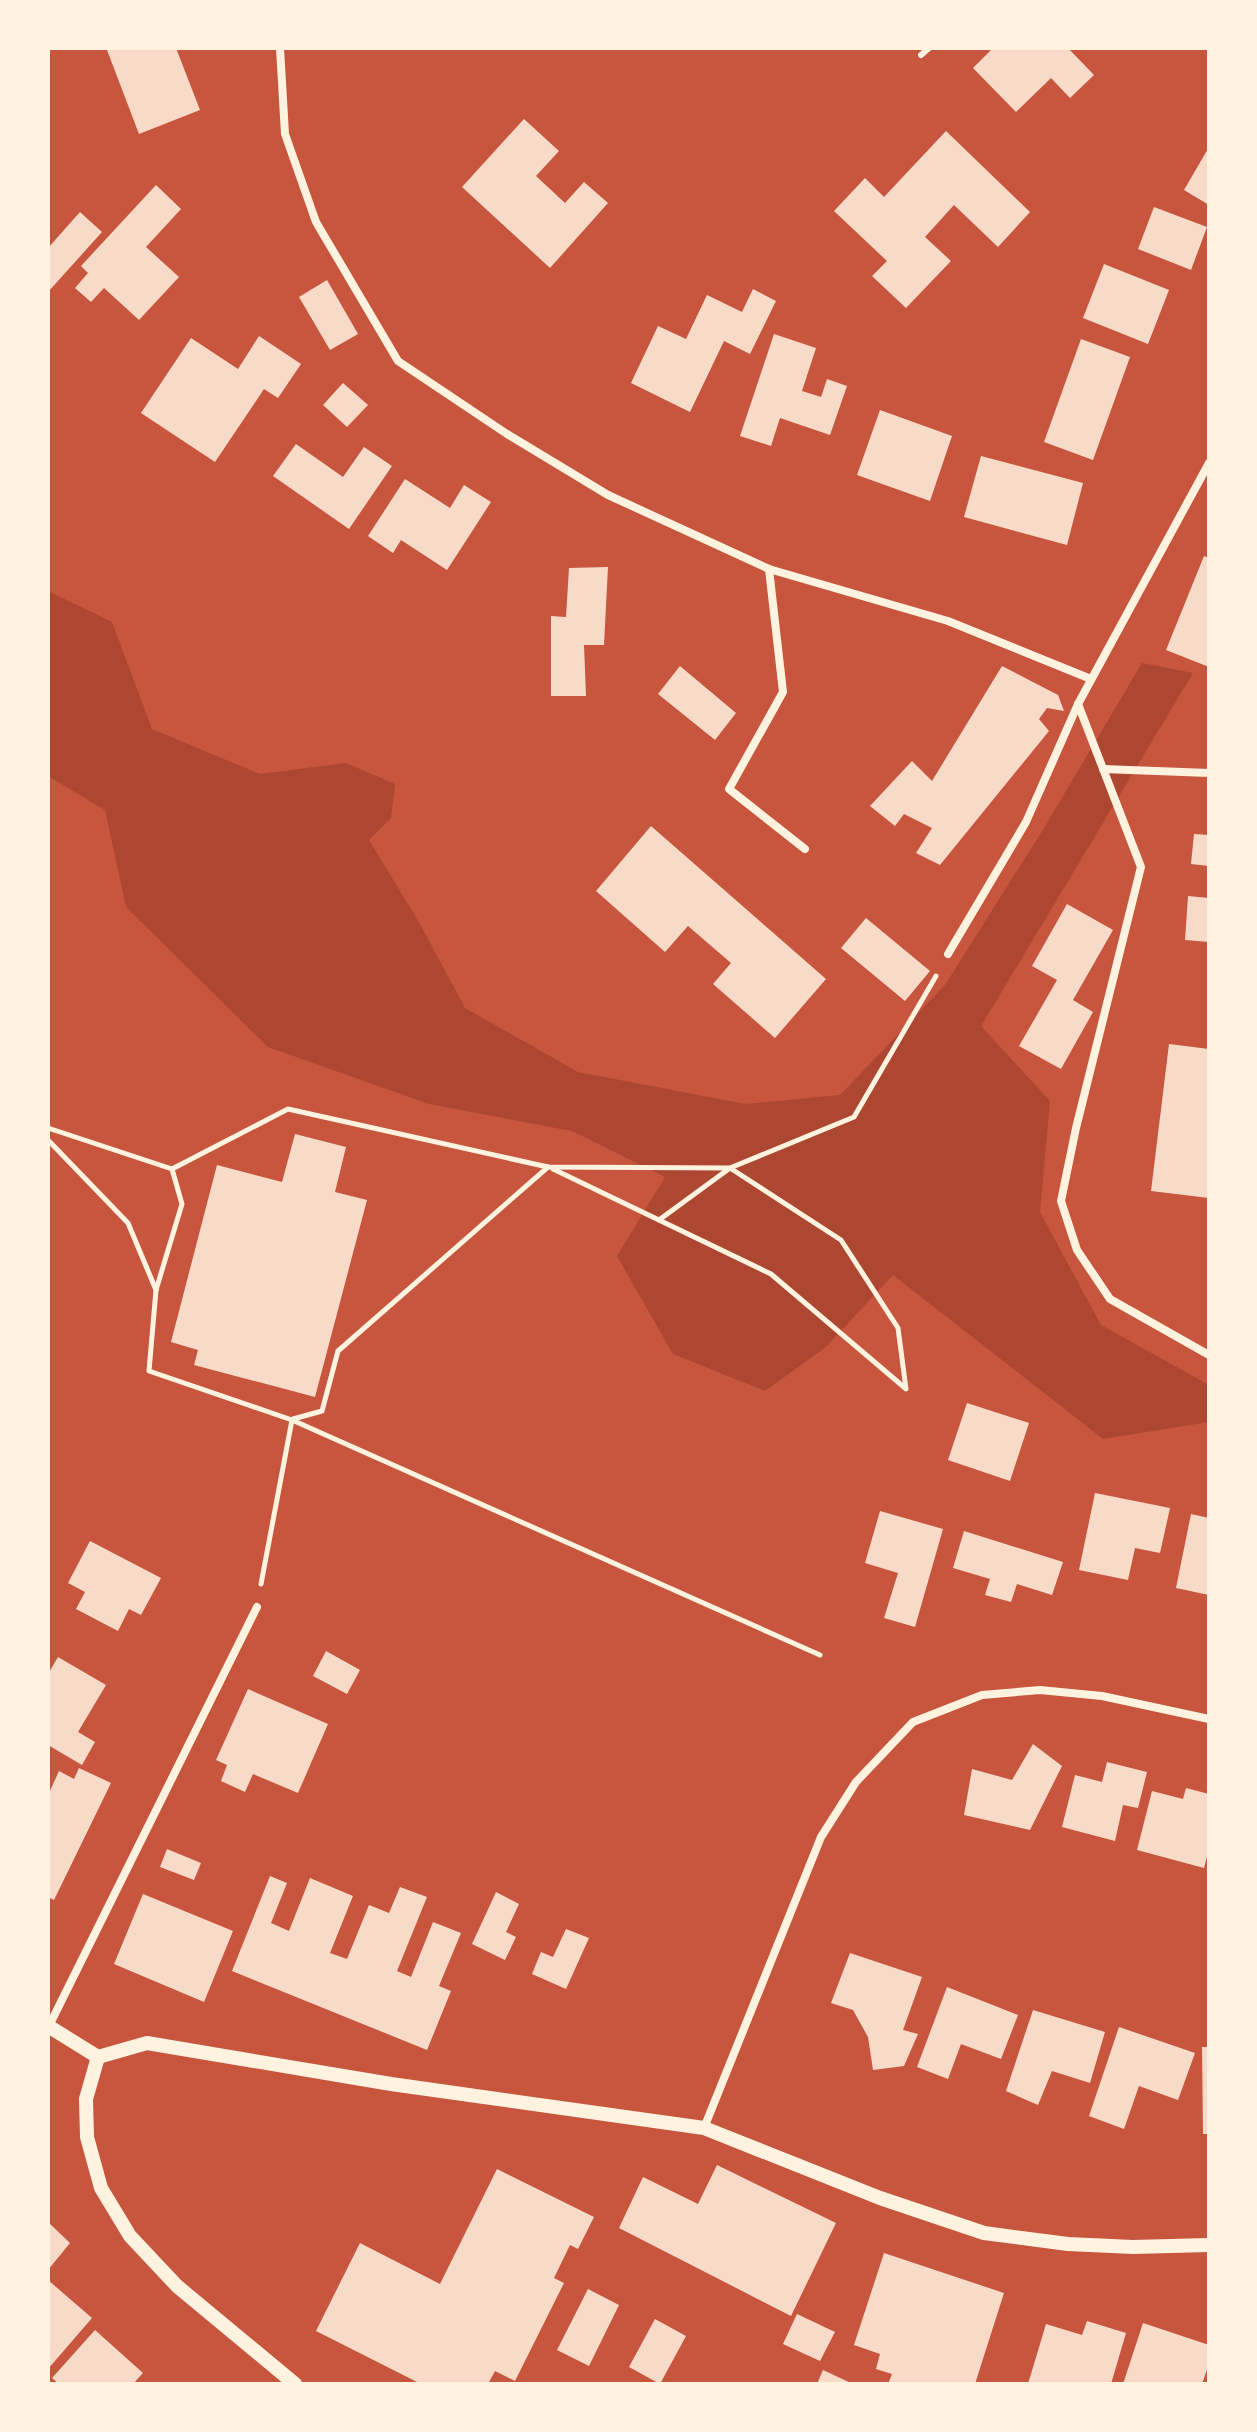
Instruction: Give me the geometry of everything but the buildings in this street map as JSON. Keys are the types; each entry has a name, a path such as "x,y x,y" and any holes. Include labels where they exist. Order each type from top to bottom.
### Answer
{"street":[{"path":"280,48 285,134 316,222 398,361 507,434 608,495 769,569 948,621 1091,679"},
{"path":"948,954 1026,822 1078,704 1209,463"},
{"path":"769,569 783,692 729,789 805,849"},
{"path":"1078,704 1141,867 1076,1128 1061,1201 1077,1250 1110,1299 1209,1355"},
{"path":"1103,769 1209,773"},
{"path":"257,1607 49,2026 98,2057 147,2043 391,2084 704,2128 880,2198 984,2233 1133,2247 1209,2245"},
{"path":"704,2128 821,1837 856,1782 913,1722 982,1695 1040,1690 1102,1696 1209,1719"},
{"path":"98,2057 86,2099 87,2137 101,2188 130,2236 177,2286 295,2384"}],"lane":[{"path":"921,55 929,48"}],"path":[{"path":"659,1220 730,1168 854,1117 948,954"},
{"path":"48,1128 172,1169 288,1109 548,1167 730,1168 841,1240 898,1328 906,1389 771,1274 548,1167"},
{"path":"48,1140 128,1223 156,1290"},
{"path":"292,1420 322,1411 338,1351 548,1167"},
{"path":"172,1169 182,1204 156,1290 149,1371 292,1420 820,1655"},
{"path":"257,1607 292,1420"}],"shaded area":[{"path":"48,591 112,622 152,729 260,774 346,763 395,784 391,818 369,840 420,924 465,1008 578,1072 745,1104 840,1095 945,985 1044,828 1142,663 1193,673 981,1026 1050,1101 1040,1212 1101,1325 1209,1385 1209,1422 1103,1439 893,1275 826,1347 765,1391 673,1354 617,1256 665,1177 572,1131 429,1104 268,1047 126,907 105,810 48,776"}]}
